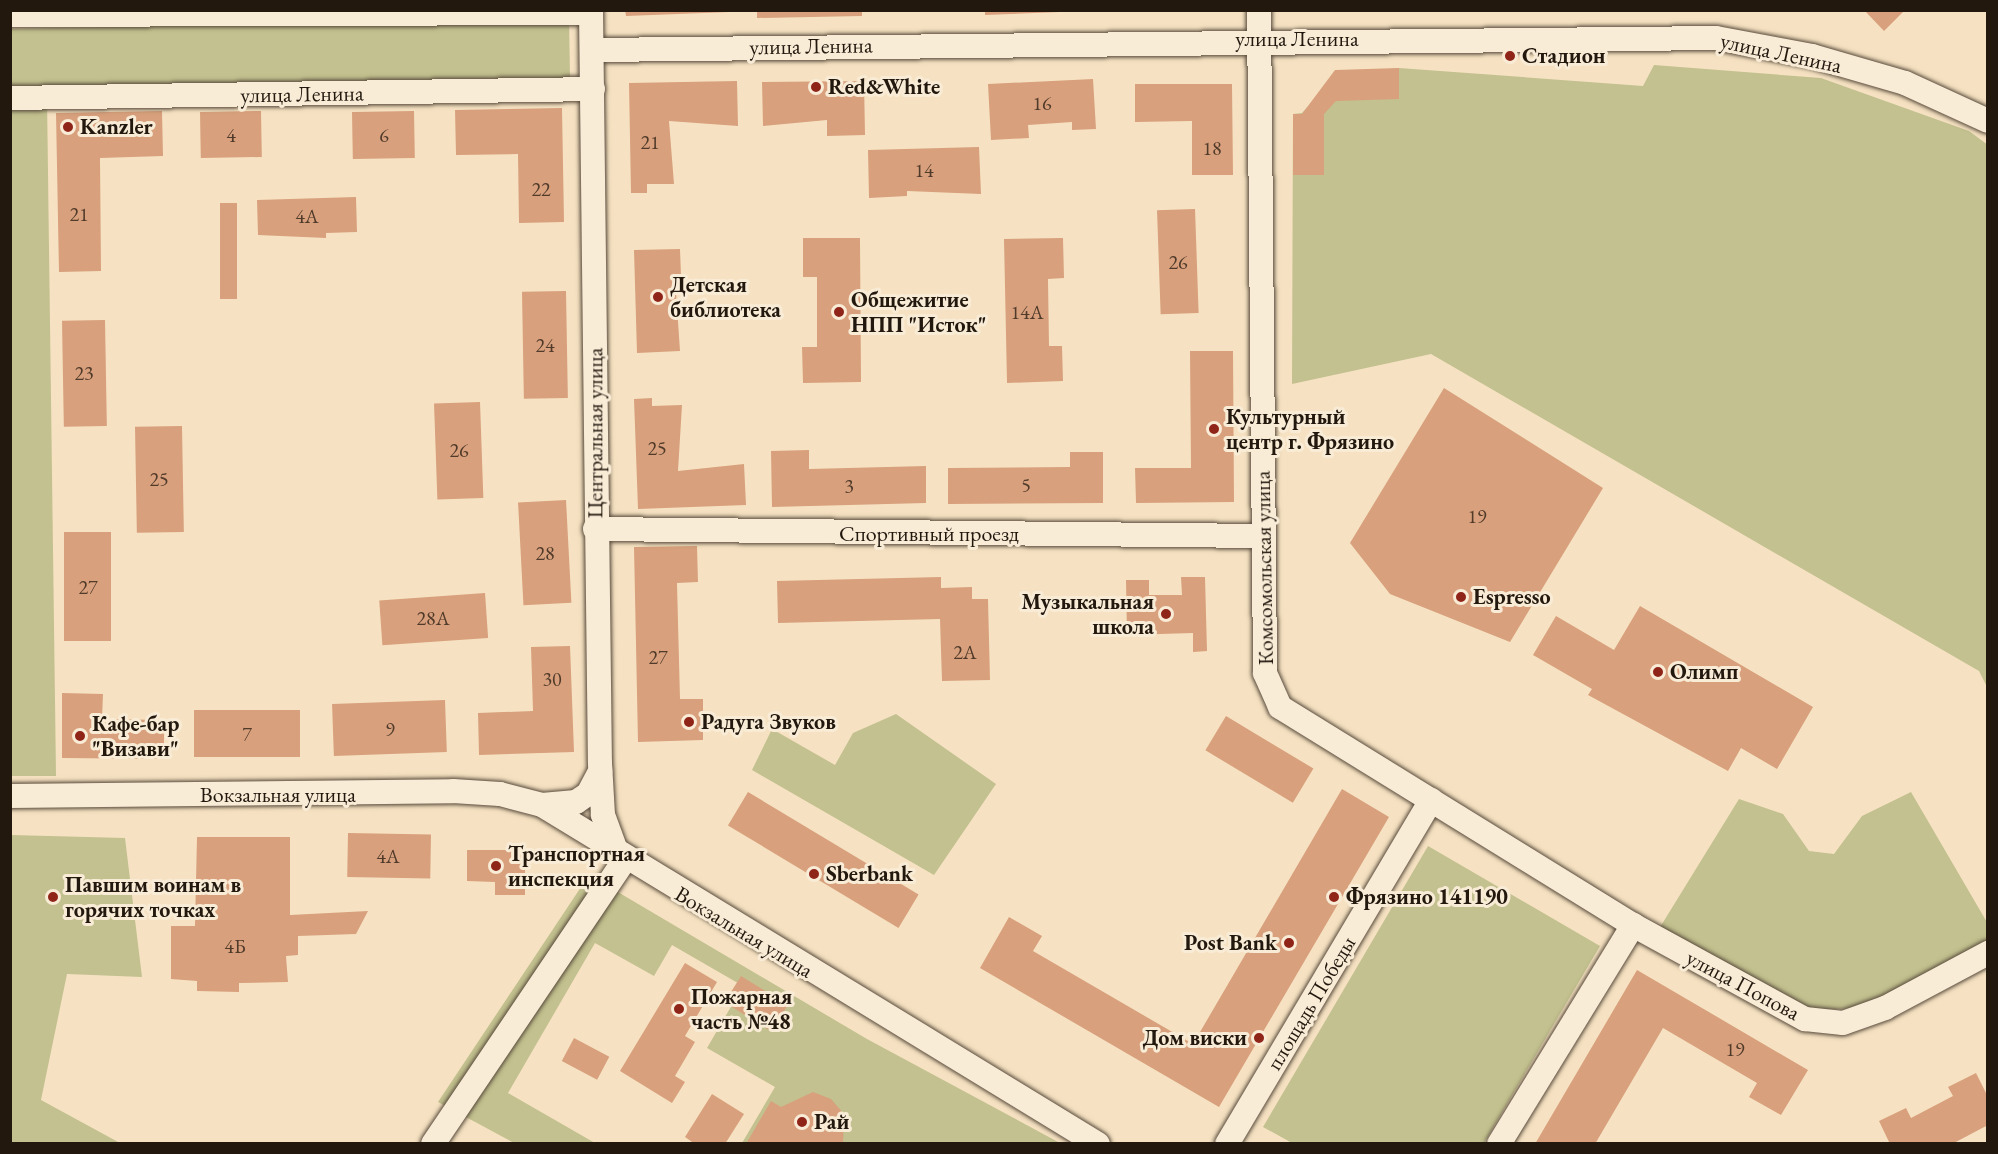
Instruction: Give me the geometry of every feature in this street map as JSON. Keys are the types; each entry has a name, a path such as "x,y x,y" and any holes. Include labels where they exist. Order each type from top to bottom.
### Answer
{"street":[{"name":"Комсомольская улица","path":"1259,10 1265,673 1271,692 1298,721 1431,800 1632,925"},
{"path":"10,15 591,12"},
{"name":"Центральная улица","path":"591,12 595,529 600,771 603,815 621,856"},
{"name":"улица Ленина","path":"592,50 1259,40 1716,38 1812,56 1905,83 1988,121"},
{"name":"улица Ленина","path":"10,98 593,89"},
{"name":"Спортивный проезд","path":"595,529 1263,536"},
{"path":"542,806 576,802 588,794 600,771"},
{"name":"Вокзальная улица","path":"10,796 453,791 500,794 542,806 582,826 621,856 1098,1143"},
{"name":"площадь Победы","path":"1227,1143 1431,800"},
{"path":"433,1143 621,856"},
{"path":"1499,1143 1632,925"},
{"name":"улица Попова","path":"1632,925 1806,1019 1825,1024 1885,1008 1988,953"}],"shaded area":[{"path":"569,19 570,80 11,90 10,29"},
{"path":"1654,65 1821,78 1969,131 1988,145 1987,687 1979,671 1431,354 1292,384 1293,114 1302,113 1335,76 1399,68 1643,86"},
{"path":"47,97 56,776 11,776 10,98"},
{"path":"896,714 996,784 934,875 752,770 772,729 835,765 853,733"},
{"path":"1911,792 1988,924 1987,942 1859,1008 1813,1010 1654,937 1739,799 1783,814 1809,851 1834,854 1862,816"},
{"path":"11,835 125,838 142,977 67,974 41,1100 120,1143 11,1143"},
{"path":"1428,846 1600,946 1484,1143 1292,1143 1263,1127"},
{"path":"589,875 867,1039 1060,1143 742,1143 775,1087 707,1048 743,986 672,945 654,976 595,943 508,1093 595,1143 514,1143 438,1102"}],"building":[{"path":"625,10 730,10 730,12 626,16"},
{"path":"757,10 862,10 862,16 757,18"},
{"path":"985,10 1060,10 1060,12 985,15"},
{"path":"1864,10 1905,10 1884,31"},
{"path":"1399,68 1399,99 1336,101 1324,114 1324,175 1293,175 1293,114 1302,114 1335,70"},
{"path":"1093,79 1096,129 1072,130 1072,122 1028,125 1029,138 991,140 988,84"},
{"path":"737,81 738,126 669,121 674,184 647,184 647,193 631,193 629,83"},
{"path":"864,81 865,135 827,136 827,120 763,126 762,82"},
{"path":"1135,84 1232,84 1233,175 1192,175 1192,121 1135,122"},
{"path":"562,108 564,222 519,223 518,154 456,155 455,110"},
{"path":"162,111 163,156 100,158 101,271 59,272 56,113"},
{"path":"261,111 262,157 201,158 200,112"},
{"path":"414,111 415,158 353,159 352,112"},
{"path":"979,147 981,194 907,191 907,196 869,198 868,150"},
{"path":"356,197 357,232 326,233 326,238 258,235 257,200"},
{"path":"220,203 237,203 237,299 220,299"},
{"path":"1195,209 1199,313 1161,314 1157,210"},
{"name":"Общежитие НПП \"Исток\"","path":"803,238 860,238 861,382 803,383 802,347 817,347 817,277 803,277"},
{"name":"Общежитие НПП \"Исток\"","path":"1063,238 1064,278 1048,279 1049,346 1062,346 1063,381 1007,383 1004,239"},
{"path":"680,249 681,276 675,277 680,351 637,353 634,250"},
{"path":"566,291 568,398 524,399 522,292"},
{"path":"105,320 107,426 64,427 62,321"},
{"path":"1190,351 1233,351 1234,502 1136,503 1135,468 1191,468"},
{"path":"1444,388 1603,488 1510,642 1390,594 1350,543"},
{"path":"652,398 652,406 682,405 678,471 744,464 746,505 638,509 634,399"},
{"path":"480,402 483,498 437,500 434,404"},
{"path":"182,426 184,532 137,533 135,427"},
{"path":"809,450 809,469 926,466 926,503 772,507 771,451"},
{"path":"1070,452 1103,452 1103,503 948,504 948,468 1070,467"},
{"path":"566,500 571,603 523,605 518,503"},
{"path":"64,532 111,532 111,641 64,641"},
{"path":"697,546 698,582 677,583 680,699 703,699 703,740 638,742 634,547"},
{"path":"941,577 941,588 972,587 972,599 988,599 990,680 942,681 940,619 778,623 777,581"},
{"name":"Музыкальная школа","path":"1181,577 1205,577 1207,651 1193,652 1193,633 1127,635 1126,580 1149,580 1149,595 1182,595"},
{"path":"485,593 488,638 382,645 379,600"},
{"name":"Олимп","path":"1640,606 1813,707 1777,769 1741,748 1728,771 1588,695 1592,689 1533,655 1556,616 1614,650"},
{"path":"570,646 574,752 479,755 478,713 533,711 531,647"},
{"path":"62,693 103,694 102,719 164,720 164,759 62,758"},
{"path":"445,700 447,752 334,756 332,704"},
{"path":"194,710 300,710 300,757 194,757"},
{"path":"1226,716 1313,769 1293,803 1205,750"},
{"path":"1342,789 1389,817 1219,1107 980,968 1009,917 1042,936 1033,951 1193,1044"},
{"path":"748,792 919,894 898,928 728,825"},
{"path":"348,833 431,834 430,878 347,877"},
{"path":"197,837 290,837 290,915 368,911 356,934 298,936 298,955 286,956 288,982 239,983 239,992 197,991 197,981 171,979 171,926 195,926"},
{"name":"Транспортная инспекция","path":"467,850 525,850 525,895 495,895 495,882 467,881"},
{"name":"Пожарная часть №48","path":"685,963 717,982 685,1036 695,1042 675,1076 685,1082 672,1103 620,1071"},
{"path":"1637,970 1808,1070 1781,1115 1749,1097 1757,1083 1663,1028 1595,1144 1535,1144"},
{"path":"741,976 788,1005 771,1031 725,1002"},
{"path":"574,1038 609,1057 597,1080 562,1061"},
{"path":"1976,1073 1988,1097 1988,1125 1952,1144 1890,1144 1879,1121 1906,1108 1911,1118 1953,1096 1948,1087"},
{"name":"Рай","path":"813,1092 831,1099 844,1114 843,1144 746,1144 771,1101 781,1107"},
{"path":"712,1094 744,1114 725,1144 695,1144 685,1137"}],"place":[{"name":"Стадион","path":"1510,56"},
{"name":"Red&White","path":"816,87"},
{"name":"Kanzler","path":"68,127"},
{"name":"Детская библиотека","path":"658,297"},
{"name":"Общежитие НПП \"Исток\"","path":"839,312"},
{"name":"Культурный центр г. Фрязино","path":"1214,429"},
{"name":"Espresso","path":"1461,597"},
{"name":"Музыкальная школа","path":"1166,614"},
{"name":"Олимп","path":"1658,672"},
{"name":"Радуга Звуков","path":"689,722"},
{"name":"Кафе-бар \"Визави\"","path":"80,736"},
{"name":"Транспортная инспекция","path":"496,866"},
{"name":"Sberbank","path":"814,874"},
{"name":"Павшим воинам в горячих точках","path":"53,897"},
{"name":"Фрязино 141190","path":"1334,897"},
{"name":"Post Bank","path":"1289,943"},
{"name":"Пожарная часть №48","path":"679,1009"},
{"name":"Дом виски","path":"1259,1038"},
{"name":"Рай","path":"802,1122"}]}
